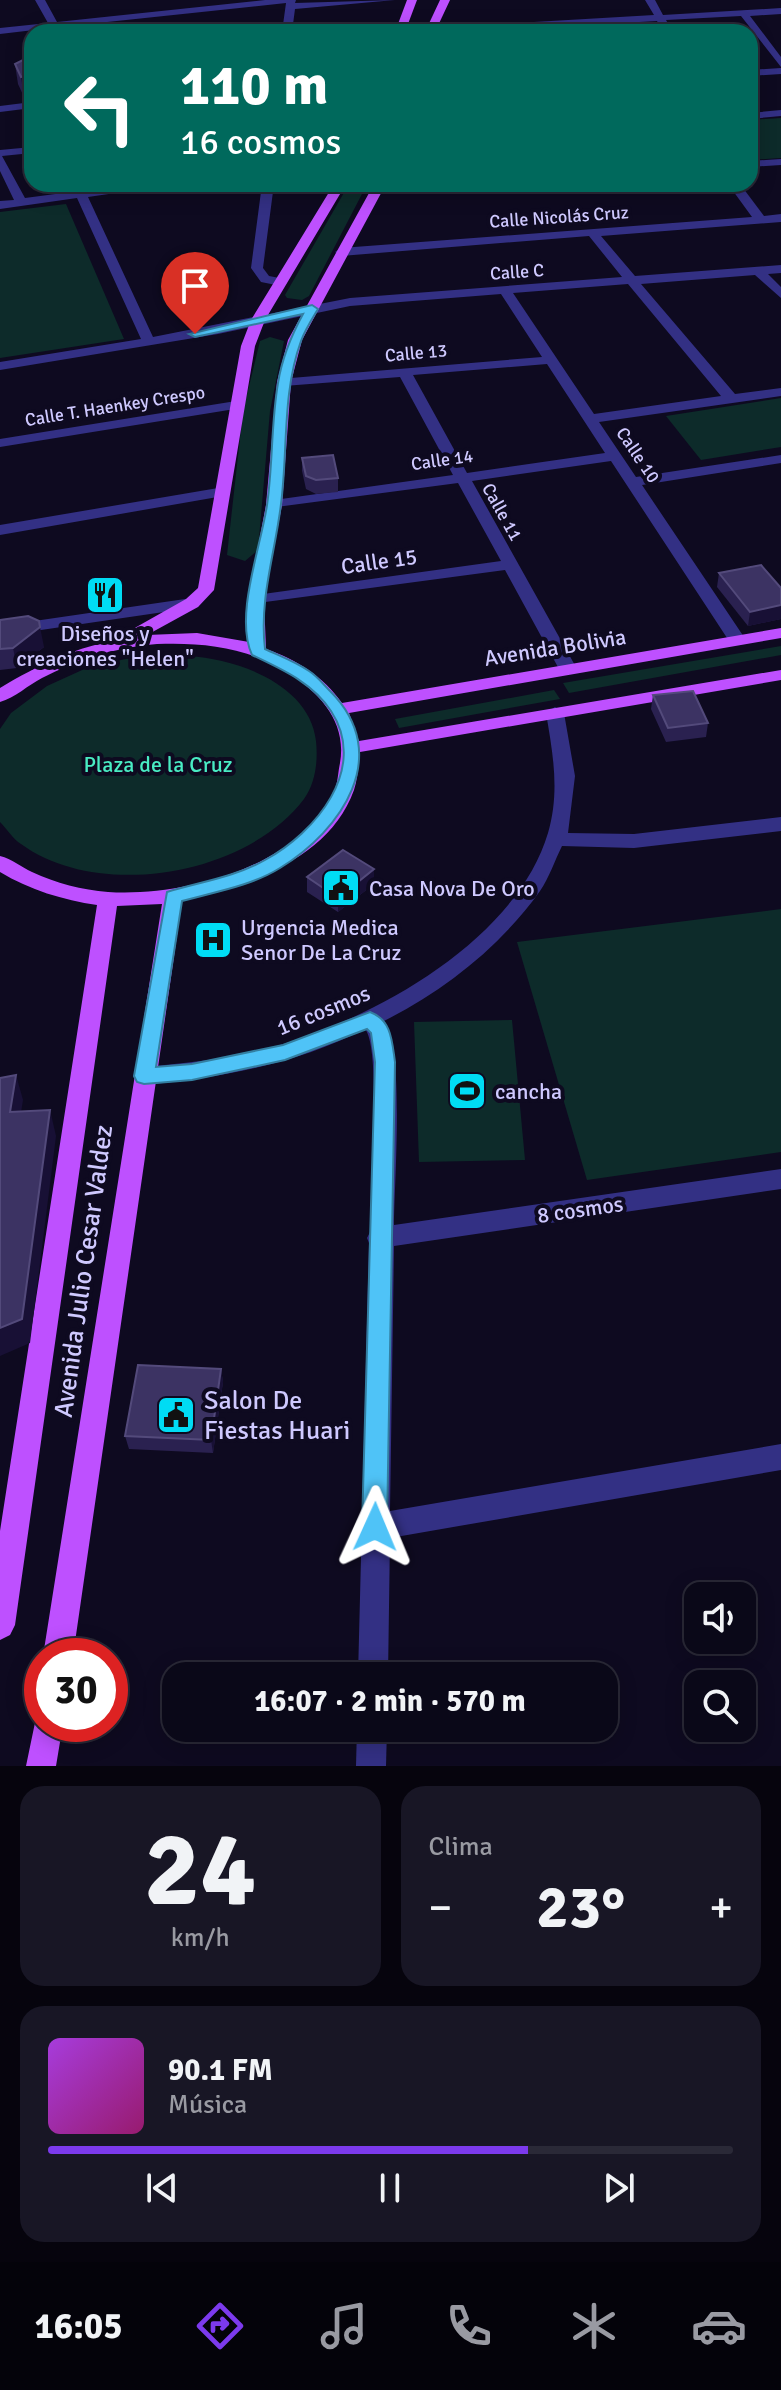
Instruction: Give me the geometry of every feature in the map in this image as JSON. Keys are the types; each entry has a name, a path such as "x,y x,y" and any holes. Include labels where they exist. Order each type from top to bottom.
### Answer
{"main road":[{"path":"403,24 412,0"},
{"path":"434,24 445,0"},
{"path":"120,644 192,603 209,583 248,346 258,320 335,192"},
{"path":"258,652 256,600 274,505 284,382 295,340 376,192"},
{"name":"Avenida Bolivia","path":"338,709 781,633"},
{"path":"0,696 40,670 65,659 148,640 205,640 258,652 305,675 338,709 351,748 347,785 336,807 302,844 272,864 242,878 173,897 108,899 48,887 0,863"},
{"path":"351,748 781,675"},
{"name":"Avenida Julio Cesar Valdez","path":"61,1638 173,897"},
{"name":"Avenida Julio Cesar Valdez","path":"0,1625 108,899"},
{"path":"41,1766 45,1742"}],"street":[{"path":"40,0 53,24"},
{"path":"146,0 155,15"},
{"path":"91,24 291,2 390,0"},
{"path":"650,0 664,24"},
{"path":"288,24 291,2"},
{"path":"612,24 781,11"},
{"path":"743,13 751,24"},
{"path":"0,31 24,30"},
{"path":"758,33 781,64"},
{"path":"758,72 781,71"},
{"path":"0,92 3,109 24,106"},
{"path":"758,115 781,113"},
{"path":"0,153 24,151"},
{"path":"0,159 21,203"},
{"path":"758,163 781,162"},
{"path":"0,205 102,192"},
{"path":"267,192 257,268 265,279 281,282"},
{"path":"740,192 761,220"},
{"path":"81,195 149,342"},
{"name":"Calle Nicolás Cruz","path":"341,252 781,218"},
{"path":"592,233 731,399"},
{"name":"Calle C","path":"0,366 149,342 350,302 781,269"},
{"path":"758,271 781,294"},
{"name":"Calle 10","path":"505,291 737,640"},
{"name":"Calle 13","path":"284,382 550,360"},
{"name":"Calle 11","path":"404,372 568,669"},
{"path":"590,419 781,392"},
{"name":"Calle T. Haenkey Crespo","path":"0,443 236,405"},
{"name":"Calle 14","path":"274,505 615,456"},
{"path":"632,482 780,461"},
{"path":"0,530 224,492"},
{"name":"Calle 15","path":"256,600 509,565"},
{"path":"0,631 192,603"},
{"name":"16 cosmos","path":"144,1076 208,1069 285,1052 370,1020 422,991 477,950 526,896 556,839 565,804 567,771 563,738 555,713"},
{"path":"556,839 634,841 781,824"},
{"path":"370,1020 380,1031 385,1062 379,1238 373,1662"},
{"name":"8 cosmos","path":"379,1238 781,1179"},
{"path":"375,1527 781,1457"},
{"path":"371,1766 372,1742"}],"green space":[{"path":"781,118 781,158 758,159 758,119"},
{"path":"344,192 363,192 309,296 302,300 285,295"},
{"path":"66,204 124,339 0,358 0,212"},
{"path":"270,337 284,341 270,411 258,550 245,561 227,555 243,411 260,341"},
{"path":"781,398 781,447 701,460 666,416"},
{"path":"781,646 781,655 569,693 563,683"},
{"name":"Plaza de la Cruz","path":"141,656 208,658 249,669 286,690 311,721 317,756 311,785 304,799 279,825 247,846 210,862 170,871 130,875 90,872 53,862 18,842 0,822 0,729 11,713 47,686 91,666"},
{"path":"554,690 560,699 399,728 395,719"},
{"path":"781,909 781,1152 587,1180 517,942"},
{"name":"cancha","path":"512,1020 525,1160 419,1162 414,1022"}],"building":[{"path":"24,60 24,76 21,77 15,64"},
{"path":"333,455 338,478 316,480 306,476 302,458"},
{"path":"761,565 781,588 781,605 750,612 719,573"},
{"path":"28,616 39,621 40,627 13,648 0,649 0,620"},
{"path":"693,691 708,723 668,728 653,695"},
{"path":"343,850 374,869 338,898 307,877"},
{"path":"16,1075 10,1112 50,1110 22,1319 0,1328 0,1078"},
{"name":"Salon De Fiestas Huari","path":"138,1365 221,1369 211,1440 125,1436"}],"place":[{"name":"Diseños y creaciones \"Helen\"","path":"105,595"},
{"name":"Casa Nova De Oro","path":"341,888"},
{"name":"Urgencia Medica Senor De La Cruz","path":"213,940"},
{"name":"cancha","path":"467,1091"},
{"name":"Salon De Fiestas Huari","path":"176,1415"}],"route":[{"path":"195,334 312,309 295,340 284,382 274,505 256,600 255,625 258,652 305,675 324,691 338,709 349,734 351,763 347,785 336,807 320,828 302,844 272,864 242,878 173,897 144,1076 239,1064 285,1052 370,1020 380,1031 385,1062 375,1527"}]}
